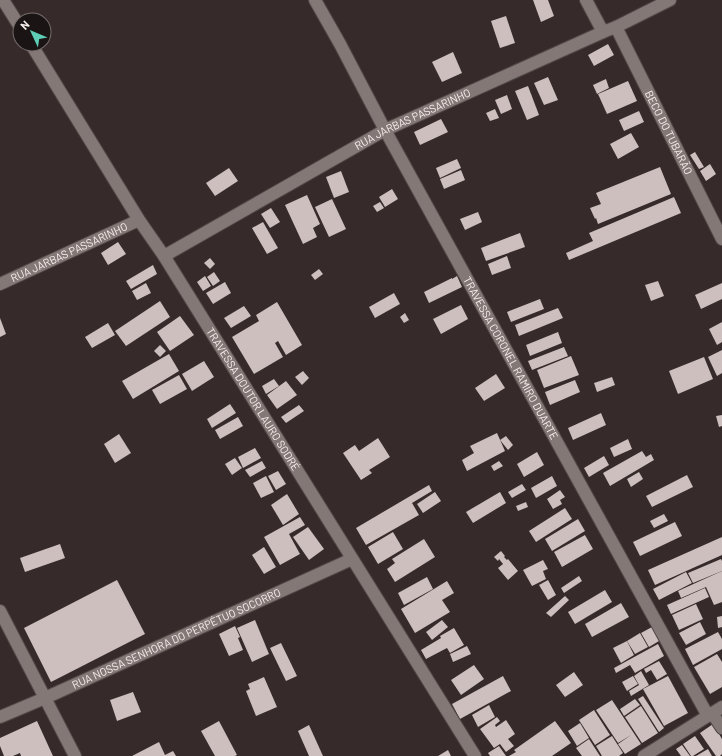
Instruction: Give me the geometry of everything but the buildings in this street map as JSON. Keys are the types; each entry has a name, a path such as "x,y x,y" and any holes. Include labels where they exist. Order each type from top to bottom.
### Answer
{"street":[{"path":"4,0 12,14"},
{"name":"TRAVESSA CORONEL RAMIRO DUARTE","path":"315,0 385,130 722,728"},
{"path":"586,0 603,32"},
{"name":"RUA JARBAS PASSARINHO","path":"164,256 385,130 616,27 670,0"},
{"name":"BECO DO TUBARÃO","path":"616,27 722,239"},
{"name":"TRAVESSA DOUTOR LAURO SODRÉ","path":"36,52 139,220 164,256 475,756"},
{"name":"RUA JARBAS PASSARINHO","path":"0,284 139,220"},
{"name":"RUA NOSSA SENHORA DO PERPÉTUO SOCORRO","path":"0,717 352,559"},
{"path":"0,611 74,756"},
{"path":"644,756 714,712"}]}
